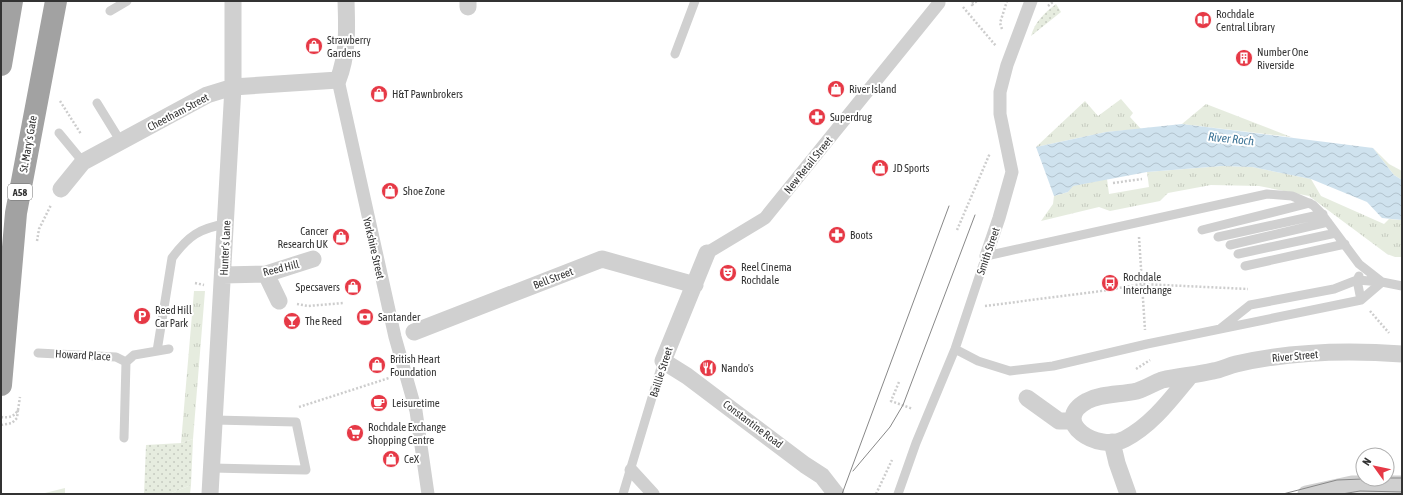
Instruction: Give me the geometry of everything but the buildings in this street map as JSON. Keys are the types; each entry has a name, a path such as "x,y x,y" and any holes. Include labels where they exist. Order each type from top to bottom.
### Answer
{"highway":[{"path":"1,65 12,1"},
{"name":"St. Mary's Gate","path":"1,385 3,339 16,213 34,111 56,1"}],"street":[{"name":"Hunter's Lane","path":"210,494 226,224 234,1"},
{"path":"338,80 344,65 347,43 346,1"},
{"name":"Smith Street","path":"986,256 1000,218 1012,172 1000,114 1000,92 1007,65 1031,1"},
{"name":"New Retail Street","path":"707,253 765,218 938,3"},
{"name":"Cheetham Street","path":"61,189 89,159 207,95 232,87 338,80"},
{"name":"Yorkshire Street","path":"338,80 385,293 416,411 428,494"},
{"name":"Baillie Street","path":"663,361 707,253"},
{"name":"Reed Hill","path":"223,275 266,274 314,259"},
{"name":"Bell Street","path":"414,332 602,259 695,285"},
{"path":"266,274 279,301"},
{"name":"River Street","path":"1072,421 1074,414 1079,407 1095,398 1138,390 1161,381 1267,359 1364,352 1402,354"},
{"name":"Constantine Road","path":"663,361 687,376 805,465 822,476 836,494"},
{"path":"1027,398 1059,421 1072,421 1076,428 1096,442 1112,442 1124,440 1142,427 1163,408 1190,376"},
{"path":"1112,442 1117,463 1128,494"},
{"path":"631,470 653,494"},
{"path":"1306,494 1348,490 1370,483 1402,484"}],"lane":[{"path":"110,11 127,1"},
{"path":"675,54 695,1"},
{"path":"96,103 121,142"},
{"path":"59,133 89,159"},
{"path":"986,256 1267,194 1292,196 1310,203 1322,214 1359,264 1382,282"},
{"path":"1202,230 1310,203"},
{"path":"1218,237 1322,214"},
{"path":"1230,245 1328,222"},
{"path":"157,351 172,258 181,246 201,230 206,227 226,224"},
{"path":"1238,254 1336,233"},
{"path":"1245,266 1345,244"},
{"name":"Smith Street","path":"898,494 916,443 955,349 986,256"},
{"path":"1359,264 1360,274 1358,280 1361,300"},
{"path":"1219,330 1250,305 1334,289 1358,280 1382,282 1402,286"},
{"path":"955,349 978,360 1010,371 1053,366 1147,344 1361,300 1382,282"},
{"path":"124,438 126,362 134,355 169,349"},
{"name":"Howard Place","path":"38,353 116,357 126,362"},
{"name":"Baillie Street","path":"623,494 663,361"},
{"path":"212,468 306,470 296,422 215,420"}],"path":[{"path":"973,1 972,5 977,1"},
{"path":"962,7 994,43"},
{"path":"56,96 89,159"},
{"path":"957,230 992,150 1005,138"},
{"path":"1112,183 1142,179"},
{"path":"36,246 39,229 61,189"},
{"path":"195,283 199,284"},
{"path":"984,306 1101,291 1142,284 1249,289"},
{"path":"1361,300 1388,333"},
{"path":"279,301 308,306 344,303"},
{"path":"1143,364 1150,360"},
{"path":"296,422 297,407 405,372"},
{"path":"899,382 891,401 913,409"},
{"path":"1,418 9,418 15,415 18,410 17,418 12,423 1,425"},
{"path":"876,494 893,458"}],"green space":[{"path":"1056,4 1061,12 1031,36 1040,18"},
{"path":"1121,99 1133,113 1130,117 1141,129 1106,132 1036,147 1085,101 1098,116"},
{"path":"1206,104 1291,137 1182,124"},
{"path":"1373,148 1389,164 1402,171 1402,180 1394,175"},
{"path":"1222,166 1252,167 1311,179 1321,196 1384,224 1389,219 1402,220 1402,257 1395,257 1387,254 1309,196 1259,186 1211,185 1168,193 1160,201 1110,211 1099,207 1041,221 1053,204 1054,196 1068,192 1072,186 1107,179 1109,194 1149,187 1147,172"},
{"path":"194,291 205,291 193,439 181,443"},
{"path":"193,439 191,485 169,494 144,494 146,445 181,443"},
{"path":"191,485 190,494 169,494"},
{"path":"65,488 65,494 41,494"}],"water":[{"name":"River Roch","path":"1182,124 1373,148 1394,175 1402,180 1402,220 1382,218 1367,202 1311,179 1252,167 1222,166 1147,172 1073,186 1068,192 1054,196 1036,147 1106,132"}],"tram line":[{"path":"842,494 949,206"},
{"path":"853,471 890,427 903,405 975,215"},
{"path":"1395,478 1402,478"},
{"path":"1283,494 1337,480 1355,479"},
{"path":"1342,494 1360,491 1402,492"}],"place":[{"name":"Rochdale Central Library","path":"1203,20"},
{"name":"Strawberry Gardens","path":"314,46"},
{"name":"Number One Riverside","path":"1244,58"},
{"name":"River Island","path":"836,89"},
{"name":"H&T Pawnbrokers","path":"379,94"},
{"name":"Superdrug","path":"817,117"},
{"name":"JD Sports","path":"880,168"},
{"name":"Shoe Zone","path":"390,191"},
{"name":"Boots","path":"837,235"},
{"name":"Cancer Research UK","path":"341,237"},
{"name":"Reel Cinema Rochdale","path":"728,273"},
{"name":"Rochdale Interchange","path":"1110,283"},
{"name":"Specsavers","path":"353,287"},
{"name":"Reed Hill Car Park","path":"142,316"},
{"name":"Santander","path":"365,317"},
{"name":"The Reed","path":"292,321"},
{"name":"British Heart Foundation","path":"377,365"},
{"name":"Nando's","path":"708,368"},
{"name":"Leisuretime","path":"379,403"},
{"name":"Rochdale Exchange Shopping Centre","path":"355,433"},
{"name":"CeX","path":"391,459"}]}
